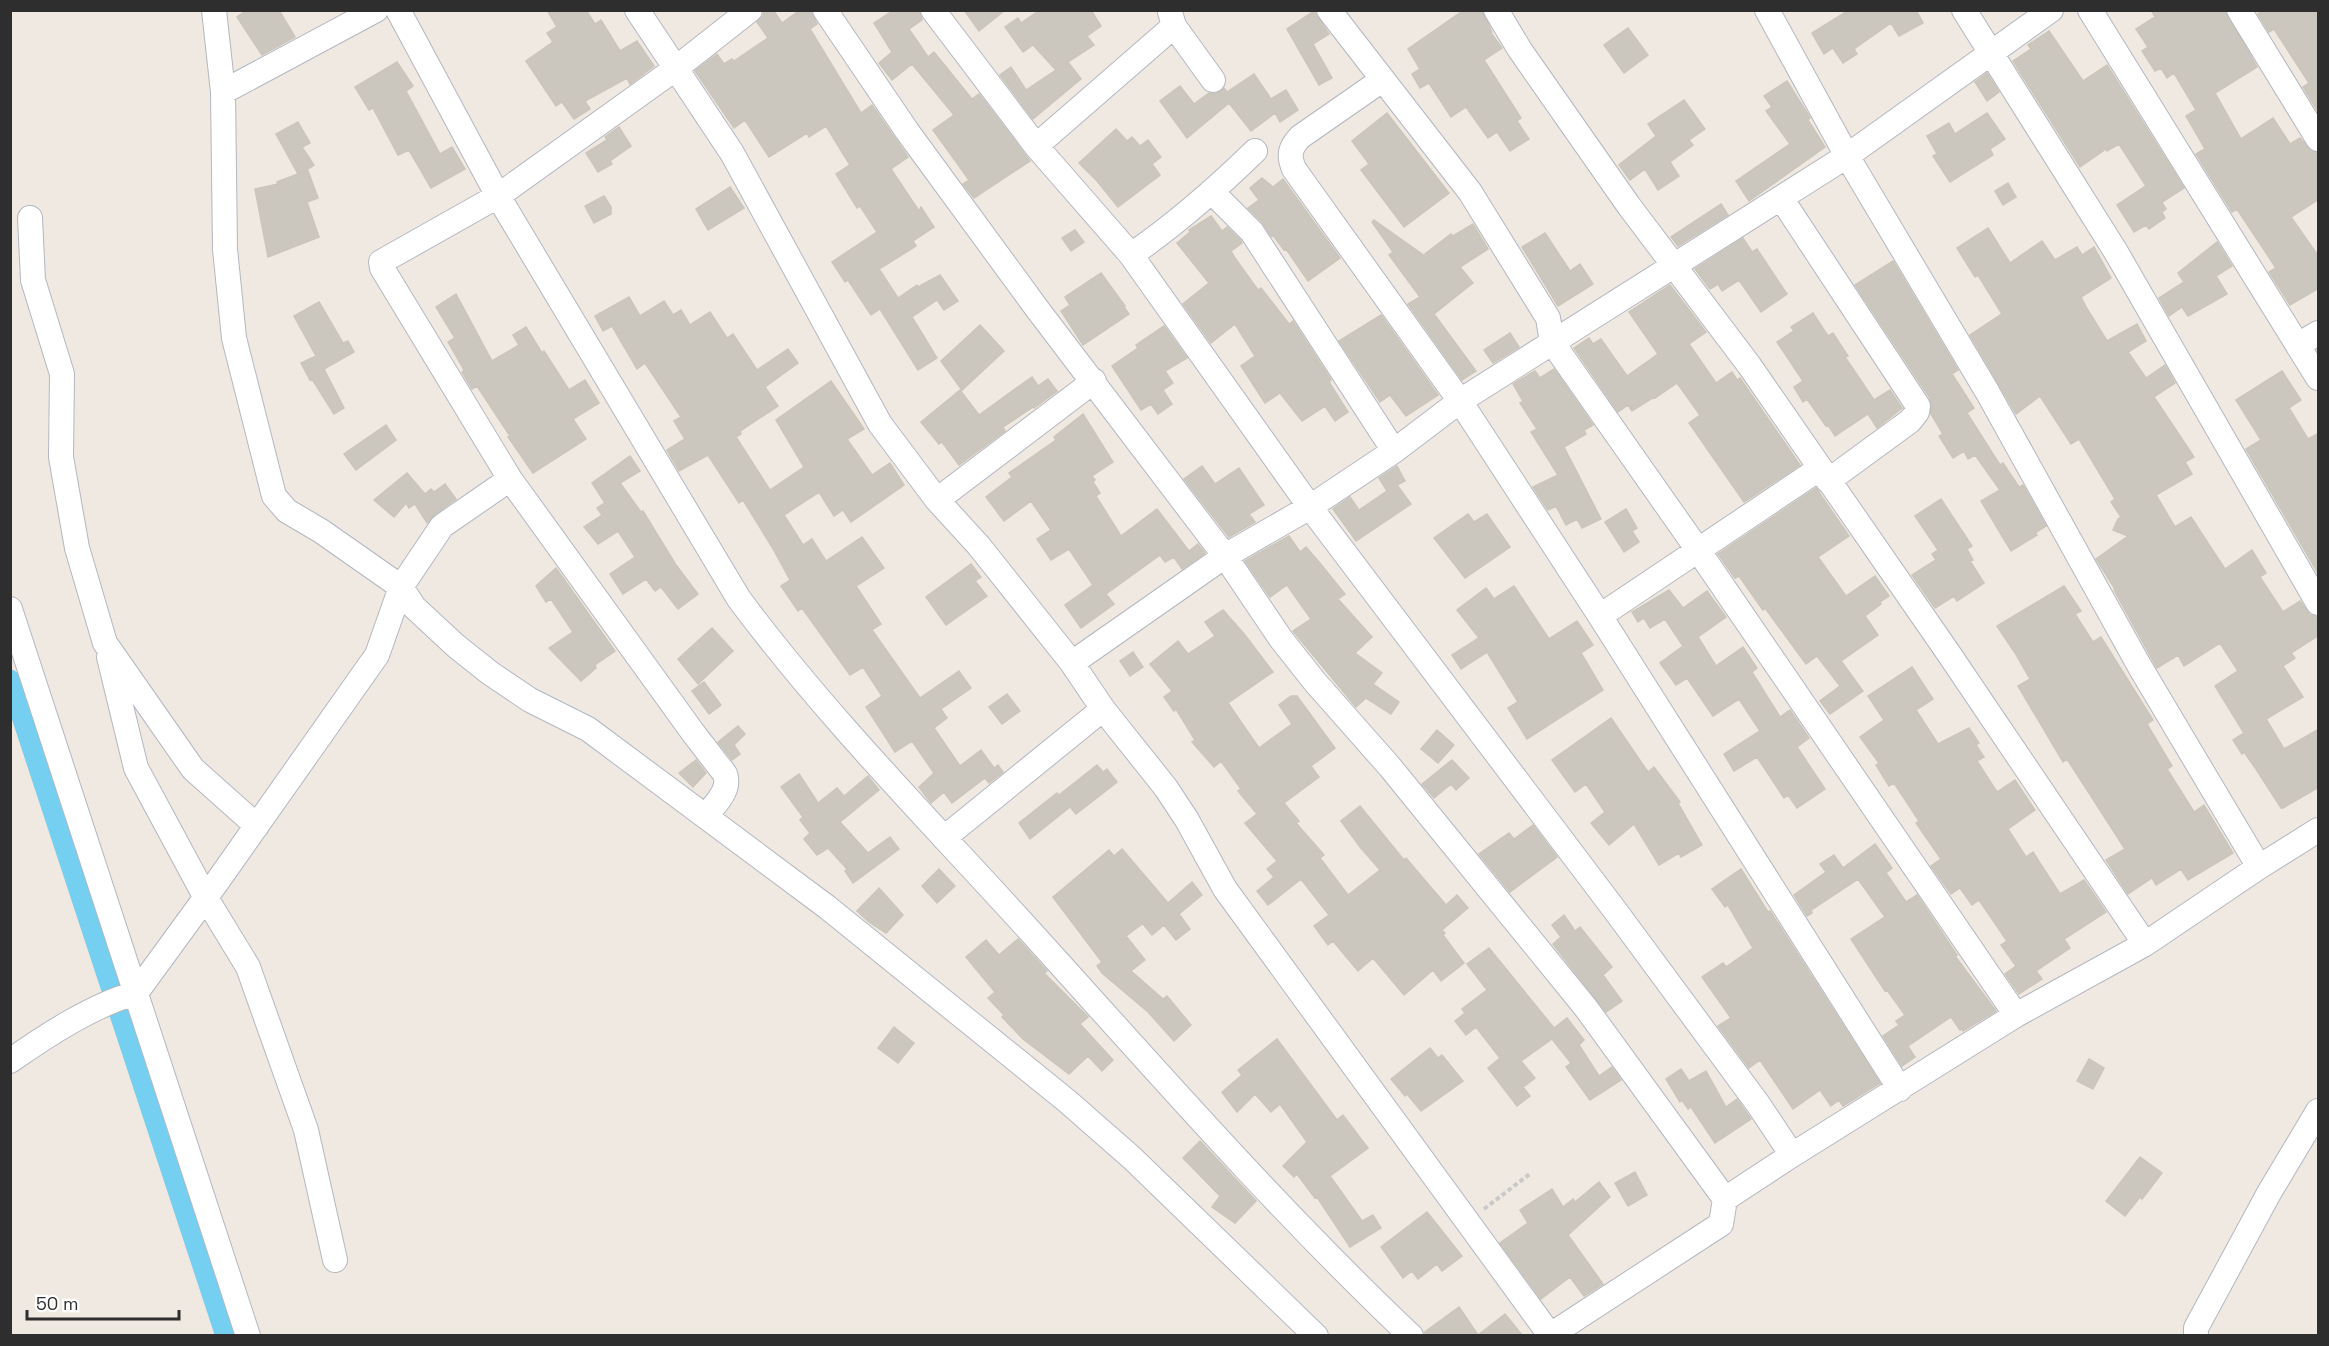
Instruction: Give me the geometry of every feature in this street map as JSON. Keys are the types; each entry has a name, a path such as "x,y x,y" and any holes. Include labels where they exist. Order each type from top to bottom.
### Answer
{"street":[{"path":"214,10 223,92 225,249 234,338 274,496 287,511 321,531 401,587 414,607 456,646 490,673 530,700 588,729 827,907 1067,1101 1132,1158 1316,1335"},
{"path":"223,92 376,10"},
{"path":"398,10 498,196 739,599 796,671 944,838 1281,1206 1354,1282 1411,1335"},
{"path":"637,10 732,153 880,424 937,500 979,546 1072,663 1103,709 1166,788 1187,820 1225,889 1549,1335 1721,1224 1725,1199 1586,1008 1390,767 1315,682 1281,639 1225,556 1038,310 907,131 825,10"},
{"path":"706,816 726,789 728,782 725,774 510,479 381,262 498,196 675,69 750,10"},
{"path":"933,10 1036,146 1131,255 1310,507 1614,909 1758,1104 1792,1155"},
{"path":"1329,10 1470,192 1548,318 1552,342 1698,550 2016,1015"},
{"path":"1496,10 1520,50 1570,123 1749,365 1947,651 2145,944"},
{"path":"1767,10 1847,156 1988,393 2140,667 2259,867"},
{"path":"1964,10 2116,252 2319,603"},
{"path":"1072,663 1225,556 1310,507 1395,451 1460,401 1847,156 2051,10"},
{"path":"2090,10 2308,339 2319,378"},
{"path":"2239,10 2319,139"},
{"path":"1036,146 1172,18 1213,80"},
{"path":"1382,80 1300,137 1291,147 1290,159 1294,169 1460,401 1600,616 1900,1089"},
{"path":"1131,255 1213,193 1256,151"},
{"path":"1213,193 1252,232 1395,451"},
{"path":"1600,616 1698,550 1910,421 1917,412 1918,406 1782,198"},
{"path":"30,218 33,280 62,374 61,457 77,548 105,643 136,768 206,898 248,967 306,1130 335,1260"},
{"path":"937,500 1094,381"},
{"path":"15,1051 115,999 136,993 206,898 377,655 401,587 442,526 510,479"},
{"path":"10,609 248,1335"},
{"path":"105,643 193,769 257,826"},
{"path":"944,838 1103,709"},
{"path":"1725,1199 2016,1015 2145,944 2259,867 2319,830"},
{"path":"2196,1335 2196,1328 2269,1193 2319,1111"}],"path":[{"path":"1466,1221 1531,1173"}],"building":[{"path":"247,10 279,10 295,37 262,55 237,17"},
{"path":"547,10 586,10 595,24 601,20 620,51 637,41 654,66 630,84 627,78 585,101 590,109 574,119 562,102 556,106 526,61 553,42 547,33 557,27"},
{"path":"764,10 773,10 782,23 800,10 811,10 817,24 810,29 861,113 872,105 908,157 891,169 919,211 921,207 934,227 913,241 916,246 879,269 898,298 917,285 918,287 940,275 958,301 944,310 937,300 912,317 937,358 918,370 880,309 871,315 848,280 845,282 832,262 877,232 860,206 857,208 836,174 850,165 826,126 809,137 807,133 769,157 745,120 734,128 695,71 717,54 724,64 732,59 734,61 768,38 757,22 763,16"},
{"path":"894,10 919,10 922,20 909,29 928,57 934,52 972,99 979,94 1030,161 974,198 963,184 969,180 933,130 954,115 912,64 892,80 879,63 892,52 874,23"},
{"path":"964,10 1005,10 979,31"},
{"path":"1040,10 1091,10 1101,26 1087,36 1094,45 1060,67 1068,62 1081,79 1033,119 1000,75 1011,67 1026,90 1056,70 1033,45 1023,52 1005,27 1018,18 1021,23"},
{"path":"1464,10 1482,10 1491,33 1502,48 1484,60 1521,118 1517,121 1529,139 1510,151 1497,132 1488,138 1466,107 1451,117 1429,83 1420,88 1412,74 1420,69 1408,49"},
{"path":"1849,10 1916,10 1923,23 1899,36 1891,23 1854,49 1857,54 1843,63 1833,48 1824,54 1812,33"},
{"path":"2151,10 2225,10 2257,67 2215,93 2241,139 2273,118 2290,144 2300,138 2311,151 2319,153 2319,199 2291,217 2319,257 2319,288 2290,305 2269,272 2276,268 2237,209 2232,212 2196,154 2205,149 2186,116 2196,110 2174,73 2167,78 2161,68 2155,71 2142,51 2148,47 2136,29 2155,17"},
{"path":"2264,10 2319,10 2319,113 2303,87 2309,83 2274,29 2269,32 2258,14"},
{"path":"1314,11 1329,34 1313,44 1332,78 1319,85 1287,29"},
{"path":"1628,28 1648,55 1624,73 1604,45"},
{"path":"2049,31 2083,81 2107,65 2184,188 2162,202 2166,209 2162,212 2165,218 2149,229 2146,225 2134,232 2117,205 2146,186 2119,144 2107,151 2106,149 2080,167 2013,61 2031,49 2028,45"},
{"path":"397,62 413,86 406,91 440,154 452,147 465,169 431,188 409,150 398,155 373,108 369,110 355,87"},
{"path":"1987,73 1999,92 1987,101 1975,82"},
{"path":"1254,74 1271,99 1286,90 1298,110 1280,122 1275,113 1251,131 1229,103 1187,138 1160,101 1180,86 1194,104 1209,93 1215,94 1224,88 1227,92"},
{"path":"1787,81 1825,147 1749,201 1736,181 1790,144 1766,111 1772,107 1764,96"},
{"path":"1684,100 1705,129 1689,140 1693,145 1670,162 1679,176 1658,190 1645,169 1630,180 1619,165 1656,136 1648,124"},
{"path":"1387,113 1449,193 1404,227 1361,170 1369,164 1352,141"},
{"path":"1987,113 2005,139 1990,149 1993,155 1950,182 1933,156 1937,154 1927,136 1949,123 1955,134"},
{"path":"298,122 310,143 302,147 314,165 302,173 308,171 318,198 307,202 319,237 268,257 255,189 278,184 277,182 298,174 276,134"},
{"path":"619,127 631,146 610,161 612,164 598,172 586,153 607,140 605,137"},
{"path":"1116,129 1127,141 1132,137 1140,146 1148,140 1161,157 1152,164 1160,175 1118,207 1079,163"},
{"path":"1262,178 1273,187 1283,179 1340,258 1308,281 1286,249 1284,250 1273,235 1271,236 1262,222 1248,208 1259,200 1250,188"},
{"path":"2008,183 2016,197 2003,205 1995,191"},
{"path":"730,187 744,208 708,230 696,209"},
{"path":"604,196 611,207 611,214 594,223 585,206"},
{"path":"1721,204 1728,215 1678,246 1671,237"},
{"path":"1211,216 1222,231 1227,227 1241,241 1242,243 1231,251 1235,258 1258,290 1261,288 1289,324 1293,321 1331,380 1329,382 1348,412 1335,421 1325,406 1302,421 1280,393 1265,403 1241,366 1255,356 1235,324 1211,343 1183,304 1209,283 1177,243 1190,232 1189,230"},
{"path":"1374,220 1429,259 1425,254 1451,234 1453,236 1473,224 1488,249 1460,267 1473,283 1434,314 1476,371 1462,380 1408,304 1420,297 1389,255 1393,252 1372,222"},
{"path":"1988,228 2010,263 2042,241 2055,260 2077,247 2082,255 2094,247 2111,278 2081,297 2086,307 2107,341 2137,324 2146,341 2128,352 2146,378 2165,365 2175,383 2154,397 2194,457 2185,462 2192,474 2156,495 2175,527 2191,517 2225,569 2252,550 2266,573 2260,577 2283,612 2300,601 2310,615 2319,617 2319,635 2291,653 2295,658 2283,666 2303,697 2266,719 2284,749 2319,729 2319,787 2283,808 2233,740 2244,733 2215,686 2238,671 2220,643 2184,666 2178,655 2157,668 2115,589 2096,559 2128,536 2113,530 2121,517 2111,502 2115,499 2079,439 2071,444 2040,396 2016,414 1970,335 2002,314 1978,275 1975,277 1957,248"},
{"path":"1075,230 1084,242 1071,251 1062,238"},
{"path":"1545,233 1570,271 1580,264 1593,284 1558,306 1522,247"},
{"path":"1743,238 1752,252 1757,249 1787,294 1761,312 1739,280 1722,291 1718,284 1710,289 1695,269"},
{"path":"2217,242 2232,266 2216,276 2227,294 2188,316 2182,307 2169,316 2159,298 2184,282 2178,273"},
{"path":"1893,261 1958,370 1952,374 1974,408 1967,413 2000,465 2003,463 2019,487 2023,485 2046,526 2035,533 2037,535 2011,551 1981,501 2000,490 1975,455 1968,459 1964,451 1953,458 1939,436 1943,434 1931,414 1930,398 1855,285"},
{"path":"1101,273 1129,314 1083,345 1061,311 1070,305 1065,297"},
{"path":"1670,285 1706,332 1689,344 1716,383 1732,372 1737,380 1740,378 1800,465 1744,502 1689,423 1700,415 1677,383 1632,411 1628,405 1618,412 1574,348 1589,338 1593,344 1601,339 1627,376 1658,354 1629,312"},
{"path":"456,294 492,361 519,345 513,335 526,327 569,390 585,380 599,403 573,419 586,439 533,473 477,386 472,389 448,342 455,338 436,307"},
{"path":"629,297 640,316 664,301 673,315 681,310 690,325 710,312 727,338 733,334 757,370 788,349 798,363 765,387 778,406 740,431 741,434 736,437 770,490 804,467 776,420 831,381 864,429 847,439 872,475 890,463 904,485 851,522 843,510 834,516 819,492 784,515 803,545 812,539 826,561 862,537 884,568 856,586 881,624 872,630 920,698 959,671 971,688 941,709 947,718 934,728 960,766 981,750 994,768 998,765 1003,772 989,783 985,778 952,803 944,792 931,803 919,787 934,773 912,741 895,752 866,707 882,696 863,667 850,675 802,608 798,611 781,586 790,580 743,500 739,503 708,455 679,471 667,450 685,439 674,421 681,417 645,363 637,369 612,326 603,331 595,316"},
{"path":"319,302 343,343 348,341 354,352 324,369 344,408 334,414 301,363 316,356 294,316"},
{"path":"1813,313 1828,336 1833,333 1848,356 1845,357 1874,400 1890,390 1902,408 1877,428 1868,414 1835,436 1807,399 1803,402 1794,387 1803,381 1777,342 1794,331 1791,327"},
{"path":"1381,315 1438,395 1406,416 1390,395 1380,402 1339,341"},
{"path":"980,325 1004,351 962,390 941,361"},
{"path":"1164,326 1187,358 1165,371 1173,383 1163,390 1172,404 1158,414 1151,404 1141,410 1112,366 1138,348 1136,345"},
{"path":"1510,333 1519,347 1493,363 1484,350"},
{"path":"1554,369 1593,425 1584,430 1586,434 1564,447 1601,519 1582,528 1577,519 1566,525 1556,506 1548,510 1533,487 1558,475 1531,432 1537,429 1520,403 1523,401 1513,384 1535,371 1540,378"},
{"path":"2282,371 2301,400 2289,408 2308,439 2319,433 2319,575 2246,449 2261,440 2236,400"},
{"path":"1032,377 1038,386 1048,379 1057,391 1003,427 1005,431 959,465 942,442 939,444 921,422 960,390 979,415"},
{"path":"1083,414 1113,462 1092,476 1100,493 1096,496 1121,536 1157,509 1189,551 1198,544 1205,553 1182,569 1174,557 1165,562 1160,555 1106,594 1114,604 1081,628 1065,605 1093,585 1069,549 1051,560 1037,539 1051,530 1031,501 1004,521 986,497 1012,477 1009,473 1056,440 1054,437"},
{"path":"386,425 396,440 356,470 344,454"},
{"path":"630,456 640,471 620,483 641,512 643,511 676,565 698,594 678,609 661,587 655,591 646,579 623,594 610,574 635,557 618,531 598,544 584,527 602,515 597,508 605,503 592,483"},
{"path":"1202,466 1215,484 1239,468 1264,505 1249,514 1255,522 1229,537 1184,479"},
{"path":"1397,466 1405,481 1397,485 1411,504 1356,541 1333,509 1350,497 1359,510 1387,491 1379,478"},
{"path":"407,473 425,494 431,489 434,492 445,484 456,499 427,523 415,504 409,508 406,503 394,517 374,500"},
{"path":"1816,488 1849,536 1818,557 1846,596 1875,576 1889,596 1865,616 1878,635 1841,661 1863,691 1830,714 1820,701 1840,686 1817,656 1806,664 1765,608 1763,610 1739,576 1735,578 1718,554"},
{"path":"1941,499 1972,546 1967,549 1973,560 1970,561 1984,583 1957,601 1954,596 1935,608 1912,575 1936,560 1932,554 1938,550 1915,516"},
{"path":"1626,509 1637,528 1632,531 1639,542 1624,552 1605,522"},
{"path":"1468,514 1474,522 1487,514 1510,547 1465,578 1434,538"},
{"path":"1289,536 1300,552 1306,547 1319,562 1345,594 1338,599 1372,637 1355,653 1382,673 1373,684 1399,702 1391,714 1366,698 1356,707 1293,631 1311,619 1287,585 1270,597 1245,561"},
{"path":"971,564 981,577 975,581 987,596 946,625 926,597"},
{"path":"556,568 615,651 595,665 596,668 581,681 549,648 573,632 551,599 546,602 536,586"},
{"path":"1514,586 1549,639 1577,621 1593,645 1581,653 1603,690 1527,739 1508,708 1518,702 1487,652 1461,669 1452,655 1479,638 1457,610 1486,588 1494,599"},
{"path":"2064,586 2081,611 2075,614 2093,642 2101,637 2153,720 2147,724 2172,766 2167,769 2194,812 2204,805 2233,853 2188,880 2181,869 2156,885 2152,878 2128,894 2106,860 2125,849 2067,759 2063,762 2018,686 2030,679 1997,626"},
{"path":"1669,590 1683,608 1707,591 1726,617 1698,637 1716,666 1743,647 1757,668 1752,672 1780,717 1790,710 1809,738 1797,747 1825,789 1797,808 1788,795 1784,798 1757,757 1734,771 1724,754 1760,731 1739,699 1713,716 1687,678 1676,685 1660,663 1683,646 1665,619 1650,628 1644,618 1638,622 1632,612"},
{"path":"1223,610 1273,672 1228,703 1259,748 1292,724 1279,705 1291,696 1297,696 1335,748 1311,766 1319,777 1284,803 1299,821 1296,823 1324,855 1320,858 1348,895 1380,870 1341,821 1360,806 1404,860 1406,858 1446,905 1457,895 1468,908 1442,930 1445,933 1443,935 1464,963 1441,981 1433,970 1404,995 1373,958 1358,971 1333,941 1328,945 1314,926 1329,915 1301,879 1268,905 1257,891 1274,877 1267,869 1277,861 1245,823 1257,814 1238,791 1241,789 1221,761 1214,767 1192,742 1195,740 1176,709 1174,711 1164,697 1172,691 1150,664 1178,641 1188,654 1215,636 1205,622"},
{"path":"712,628 733,651 698,684 678,659"},
{"path":"1133,652 1143,667 1130,676 1120,661"},
{"path":"1912,667 1933,699 1916,710 1938,744 1969,728 1979,743 1976,745 1984,757 1977,761 1997,792 2015,780 2035,810 2008,829 2026,857 2033,852 2060,894 2084,880 2106,912 2064,939 2070,948 2036,971 2042,979 2019,994 2005,974 2016,966 2001,945 2007,941 1979,900 1972,905 1960,888 1951,894 1931,866 1941,859 1916,823 1919,821 1894,783 1889,786 1876,765 1879,763 1860,737 1884,720 1868,696"},
{"path":"704,682 721,705 709,714 692,691"},
{"path":"1007,694 1020,711 1002,724 989,707"},
{"path":"1611,718 1648,772 1654,767 1680,802 1678,803 1702,845 1681,857 1679,853 1659,865 1634,824 1609,845 1591,823 1605,812 1586,784 1575,792 1552,760"},
{"path":"738,726 745,734 734,745 740,754 732,760 718,742"},
{"path":"1437,730 1454,745 1438,763 1421,749"},
{"path":"696,760 706,773 693,787 679,773"},
{"path":"1452,760 1469,778 1456,790 1451,784 1434,798 1422,784"},
{"path":"1097,765 1103,772 1107,769 1117,782 1076,814 1070,807 1030,839 1019,823"},
{"path":"799,774 818,803 837,788 844,796 868,776 879,790 840,822 868,853 890,837 899,849 853,883 845,871 847,869 828,848 817,855 804,839 810,833 800,820 803,817 781,787"},
{"path":"1533,825 1557,857 1510,892 1479,854 1509,833 1514,839"},
{"path":"1875,844 1892,868 1886,873 1906,902 1917,895 1957,955 1955,956 1996,1011 1963,1031 1951,1017 1908,1046 1915,1057 1902,1066 1883,1036 1899,1025 1896,1021 1905,1015 1887,990 1885,991 1851,939 1885,917 1858,879 1811,910 1812,913 1807,916 1794,895 1826,872 1820,864 1834,855 1843,868"},
{"path":"1122,849 1168,903 1192,882 1202,895 1179,914 1190,929 1176,940 1164,925 1152,935 1143,924 1149,919 1126,936 1145,960 1131,971 1163,999 1167,996 1191,1025 1174,1041 1148,1012 1102,973 1097,966 1102,962 1053,897 1109,850 1114,856"},
{"path":"939,869 955,886 937,903 922,886"},
{"path":"1741,869 1880,1083 1843,1106 1839,1100 1831,1106 1820,1090 1793,1109 1760,1060 1749,1068 1718,1026 1731,1018 1702,977 1723,963 1726,967 1753,948 1728,905 1725,907 1712,889"},
{"path":"879,888 903,915 886,933 857,911"},
{"path":"1564,915 1575,931 1580,927 1612,967 1603,975 1622,1001 1606,1012 1553,944 1561,937 1552,925"},
{"path":"1018,939 1047,971 1044,973 1088,1017 1080,1024 1113,1060 1102,1071 1088,1056 1069,1074 1023,1039 988,998 995,992 966,957 986,940 999,955"},
{"path":"1489,948 1554,1028 1567,1018 1584,1040 1579,1045 1599,1076 1612,1067 1621,1080 1590,1100 1566,1067 1571,1063 1552,1039 1521,1061 1535,1078 1523,1087 1530,1096 1517,1106 1488,1068 1500,1058 1476,1027 1466,1035 1455,1021 1465,1013 1462,1009 1487,990 1467,964"},
{"path":"894,1027 914,1043 898,1063 878,1048"},
{"path":"1277,1039 1337,1120 1343,1115 1368,1148 1330,1176 1362,1221 1373,1215 1381,1228 1350,1247 1317,1197 1315,1198 1297,1174 1294,1177 1283,1166 1307,1142 1280,1104 1271,1112 1255,1094 1237,1112 1222,1092 1242,1075 1238,1070"},
{"path":"1430,1048 1438,1058 1442,1055 1463,1081 1421,1111 1391,1079"},
{"path":"2089,1059 2104,1068 2093,1089 2077,1081"},
{"path":"1681,1069 1689,1081 1706,1071 1726,1107 1737,1099 1751,1119 1715,1143 1691,1107 1688,1109 1682,1100 1680,1102 1666,1079"},
{"path":"1200,1141 1256,1201 1235,1223 1212,1207 1220,1196 1183,1158"},
{"path":"2140,1157 2162,1173 2125,1216 2106,1201"},
{"path":"1635,1172 1647,1195 1628,1206 1615,1183"},
{"path":"1599,1182 1610,1197 1568,1235 1603,1284 1584,1296 1570,1277 1541,1299 1500,1243 1528,1223 1520,1210 1552,1189 1563,1207 1573,1199 1575,1202"},
{"path":"1427,1212 1462,1256 1442,1271 1437,1264 1418,1279 1412,1271 1403,1278 1381,1247"},
{"path":"1459,1307 1478,1335 1425,1335 1425,1332"},
{"path":"1505,1314 1522,1335 1478,1335"}],"waterway":[{"path":"10,680 226,1336"}]}
